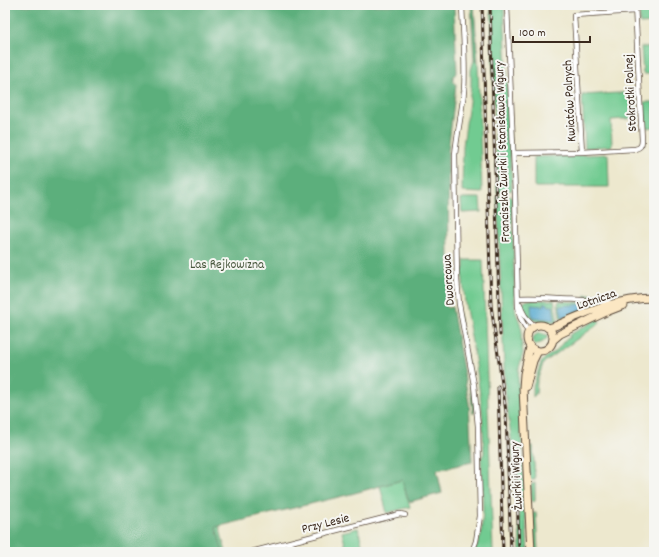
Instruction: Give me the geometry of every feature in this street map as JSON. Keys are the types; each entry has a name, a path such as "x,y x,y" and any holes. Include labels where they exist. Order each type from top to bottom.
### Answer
{"main road":[{"name":"Lotnicza","path":"548,328 614,303 634,299 654,299"},
{"name":"Lotnicza","path":"553,340 560,334 616,308 634,302 654,299"},
{"path":"542,325 548,328 552,332 553,340 551,345 544,351 534,350 530,347 527,340 528,332 535,326 542,325"},
{"name":"Żwirki i Wigury","path":"530,347 523,379 531,552"},
{"name":"Żwirki i Wigury","path":"524,399 532,365 538,351"}],"street":[{"name":"Dworcowa","path":"462,5 464,92 456,141 456,257 459,304 474,385 478,426 480,516 476,541 472,552"},
{"name":"Franciszka Żwirki i Stanisława Wigury","path":"506,5 515,193 518,298"},
{"name":"Stokrotki Polnej","path":"513,153 582,152 634,149 638,148 642,144 635,5"},
{"name":"Kwiatów Polnych","path":"582,152 574,15 635,11"},
{"path":"518,298 552,298 614,303"},
{"path":"518,298 520,308 524,315 535,326"},
{"path":"518,298 519,314 528,332"},
{"name":"Przy Lesie","path":"252,552 400,514 405,515"},
{"path":"292,542 294,552"}],"green space":[{"name":"Las Rejkowizna","path":"5,5 454,5 457,73 453,76 453,81 456,85 448,152 449,263 451,301 446,302 447,308 452,307 469,403 472,462 437,470 442,493 409,502 402,480 216,527 223,552 5,552"},
{"path":"471,5 474,5 478,63 474,60"},
{"path":"491,5 504,5 512,190 497,193"},
{"path":"639,5 654,5 654,23 640,24"},
{"path":"641,47 654,47 654,74 643,74"},
{"path":"474,60 478,63 482,193 462,192 463,146 471,87 471,70"},
{"path":"636,92 637,118 611,120 612,146 585,148 582,95"},
{"path":"644,102 654,102 654,127 646,128"},
{"path":"608,154 609,187 534,187 534,157"},
{"path":"509,195 512,197 515,307 522,331 521,339 523,353 518,379 528,552 520,552 518,492 505,390 497,196"},
{"path":"480,198 481,212 462,213 461,199"},
{"path":"464,260 483,260 493,552 474,552 481,536 483,510 481,459 484,453 482,410 465,303 462,269 464,269"},
{"path":"586,295 626,296 625,298 611,301 585,297"},
{"path":"528,300 554,300 558,322 543,323 529,318 522,306 524,302"},
{"path":"559,301 605,304 562,320 560,318"},
{"path":"456,308 458,311 470,376 475,411 473,414 469,376"},
{"path":"598,319 600,323 543,364 537,381 536,394 533,397 533,386 541,363 546,357 556,351 564,341 570,337 569,335"},
{"path":"540,333 547,335 547,338 543,342 535,345 533,337"},
{"path":"533,446 535,480 530,479 528,448"},
{"path":"402,480 410,507 387,513 380,486"},
{"path":"535,483 535,501 532,502 531,485"},
{"path":"533,513 536,513 538,552 534,552"},
{"path":"219,526 226,552 223,552 216,527"},
{"path":"358,528 364,552 347,552 342,532"}],"water":[{"path":"544,303 548,304 549,306 553,306 555,320 532,317 531,305 543,306"},
{"path":"586,304 587,308 562,317 560,306"}],"railway":[{"path":"482,5 491,305 506,412 511,552"},
{"path":"490,5 500,335"},
{"path":"498,386 503,552"},
{"path":"513,457 517,487 519,552"}]}
